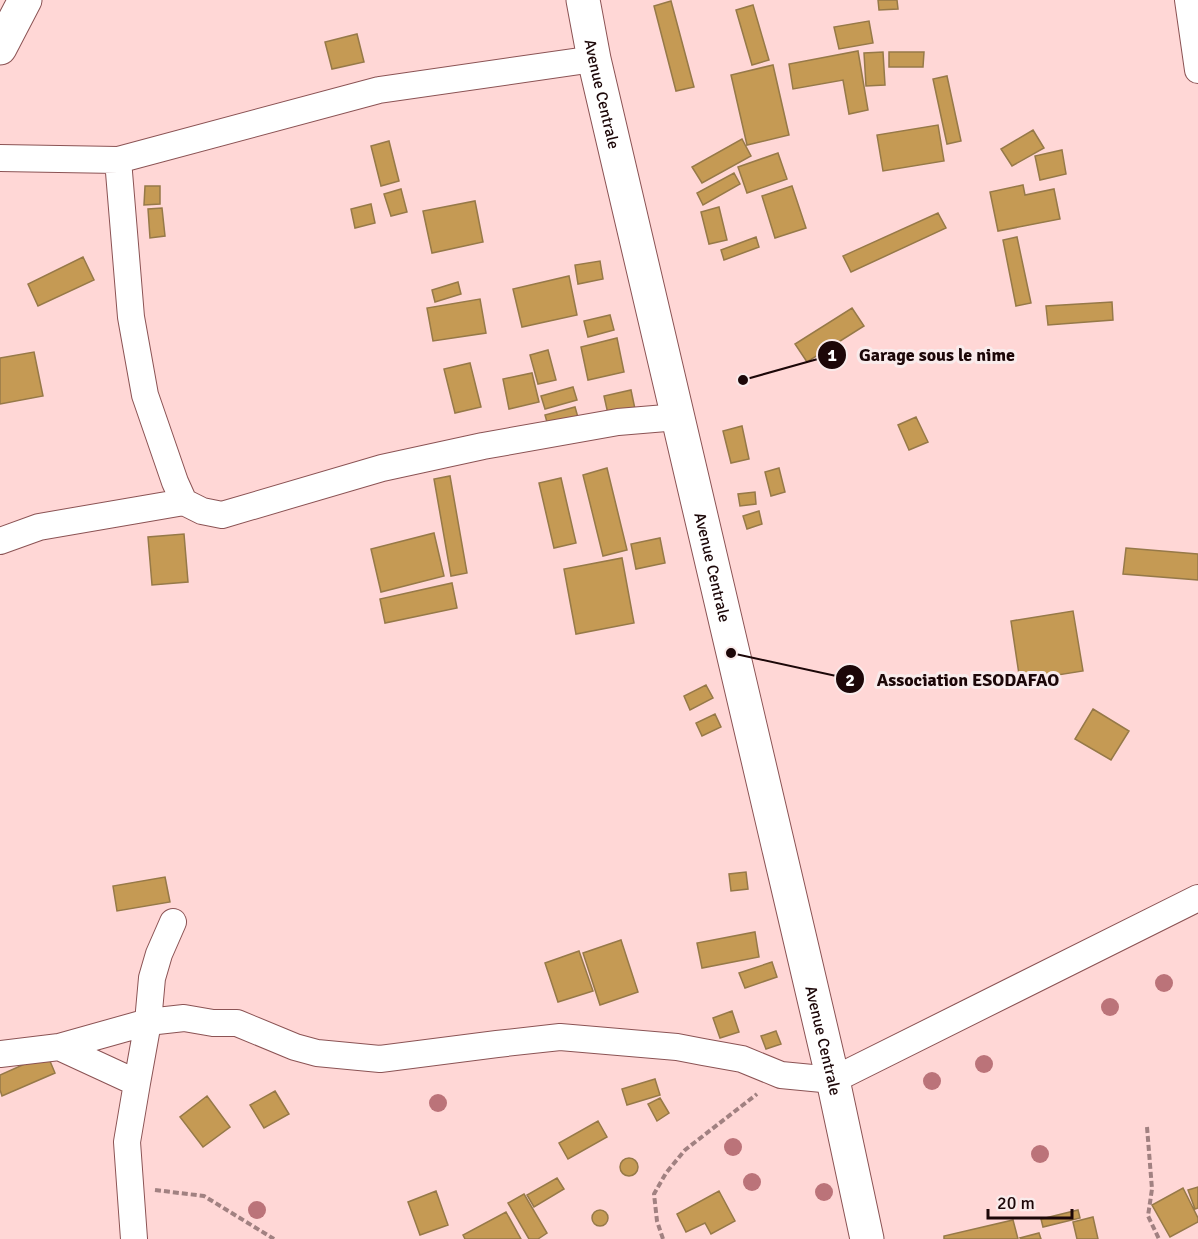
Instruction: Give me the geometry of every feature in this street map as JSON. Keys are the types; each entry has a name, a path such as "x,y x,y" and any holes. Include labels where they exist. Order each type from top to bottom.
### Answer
{"main road":[{"path":"0,48 25,0"},
{"name":"Avenue Centrale","path":"583,0 594,59 833,1080 867,1239"}],"street":[{"path":"1188,0 1198,70"},
{"path":"0,158 118,160 379,90 594,59"},
{"path":"118,160 131,317 145,395 184,502"},
{"path":"0,541 39,527 184,502 202,511 222,515 382,468 483,446 618,423 678,417"},
{"path":"0,1054 59,1047 148,1022 184,1018 213,1023 237,1023 295,1047 317,1053 380,1059 560,1037 677,1047 742,1059 781,1075 833,1080 1198,898"},
{"path":"134,1239 127,1142 148,1022 152,978 159,954 173,922"},
{"path":"59,1047 137,1083"}],"path":[{"path":"663,1239 657,1221 654,1194 666,1173 685,1150 781,1075"},
{"path":"1147,1127 1152,1189 1148,1216 1159,1239"},
{"path":"131,1186 204,1196 274,1239"}],"building":[{"path":"878,0 897,0 898,9 879,10"},
{"path":"671,1 694,87 676,91 654,6"},
{"path":"753,5 769,60 752,65 736,10"},
{"path":"869,21 873,43 839,49 834,27"},
{"path":"357,34 364,62 332,69 325,42"},
{"path":"858,51 868,110 849,114 843,80 793,89 789,64"},
{"path":"883,52 885,85 866,86 864,53"},
{"path":"889,52 924,52 923,67 889,67"},
{"path":"773,65 789,135 747,145 731,75"},
{"path":"947,76 961,141 947,144 933,79"},
{"path":"938,125 944,161 883,171 877,135"},
{"path":"1033,130 1044,148 1012,166 1001,149"},
{"path":"742,139 751,156 702,183 692,167"},
{"path":"389,141 399,181 381,186 371,146"},
{"path":"1062,150 1066,174 1040,180 1035,156"},
{"path":"778,153 787,179 747,193 738,167"},
{"path":"734,173 740,184 703,205 697,193"},
{"path":"1023,185 1025,195 1054,189 1060,219 998,231 990,192"},
{"path":"145,186 160,186 160,204 144,205"},
{"path":"792,186 806,228 775,238 762,196"},
{"path":"401,189 407,212 391,216 384,194"},
{"path":"475,201 483,242 432,253 423,211"},
{"path":"371,204 375,223 355,228 351,209"},
{"path":"719,207 727,240 709,244 701,212"},
{"path":"162,208 165,236 150,238 148,209"},
{"path":"938,213 946,228 851,272 843,256"},
{"path":"756,237 759,247 724,260 721,250"},
{"path":"1017,237 1031,303 1016,306 1003,240"},
{"path":"83,257 94,280 38,306 28,284"},
{"path":"600,261 603,279 578,284 575,265"},
{"path":"569,276 577,315 522,327 513,289"},
{"path":"458,282 461,294 435,302 432,290"},
{"path":"480,299 486,333 433,341 427,308"},
{"path":"1112,302 1113,320 1048,325 1046,306"},
{"path":"852,308 864,326 807,362 795,344"},
{"path":"610,315 614,330 588,337 584,321"},
{"path":"617,338 624,372 588,380 581,347"},
{"path":"548,350 556,380 538,384 530,355"},
{"path":"34,352 43,396 0,404 0,358"},
{"path":"470,363 481,407 455,413 444,369"},
{"path":"532,373 539,402 509,409 503,379"},
{"path":"573,387 577,400 545,409 541,396"},
{"path":"631,390 635,409 608,414 604,396"},
{"path":"575,407 579,421 549,429 545,415"},
{"path":"916,417 928,442 909,450 898,425"},
{"path":"742,426 749,459 731,463 723,431"},
{"path":"607,468 627,550 603,556 583,475"},
{"path":"779,468 785,492 771,496 765,472"},
{"path":"450,476 467,573 451,576 434,479"},
{"path":"561,478 576,543 554,548 539,483"},
{"path":"755,492 756,504 740,506 738,494"},
{"path":"759,511 762,524 747,529 743,516"},
{"path":"434,533 444,576 381,592 371,549"},
{"path":"184,534 188,582 152,585 148,537"},
{"path":"660,538 665,563 636,569 631,544"},
{"path":"1126,548 1198,554 1198,580 1123,574"},
{"path":"622,558 634,623 576,634 564,569"},
{"path":"452,583 457,608 385,623 380,599"},
{"path":"1073,611 1083,671 1020,681 1011,621"},
{"path":"706,685 713,698 690,710 684,696"},
{"path":"1093,709 1129,731 1111,760 1075,739"},
{"path":"715,714 721,727 702,736 696,723"},
{"path":"746,872 748,889 731,891 729,874"},
{"path":"165,877 170,902 117,911 113,886"},
{"path":"755,932 759,957 702,968 697,943"},
{"path":"621,940 638,992 600,1005 583,953"},
{"path":"579,951 593,991 558,1002 545,963"},
{"path":"772,962 777,977 745,988 739,973"},
{"path":"732,1011 739,1032 720,1038 713,1018"},
{"path":"776,1031 781,1044 766,1049 761,1036"},
{"path":"47,1054 55,1073 2,1096 0,1075"},
{"path":"655,1079 660,1095 627,1105 622,1089"},
{"path":"275,1091 289,1114 264,1128 250,1105"},
{"path":"207,1096 230,1127 203,1147 180,1117"},
{"path":"660,1098 669,1113 657,1121 648,1104"},
{"path":"598,1121 607,1137 568,1159 559,1143"},
{"path":"629,1158 635,1161 638,1167 635,1173 629,1176 623,1173 620,1167 623,1161"},
{"path":"557,1178 564,1189 534,1207 527,1195"},
{"path":"1198,1187 1198,1208 1195,1209 1188,1190"},
{"path":"1183,1188 1198,1222 1170,1237 1152,1205"},
{"path":"436,1191 448,1225 420,1235 408,1202"},
{"path":"719,1191 735,1221 711,1234 705,1223 686,1232 677,1214"},
{"path":"524,1194 547,1233 538,1239 529,1239 508,1203"},
{"path":"600,1210 606,1212 608,1218 606,1224 600,1226 594,1224 592,1218 594,1212"},
{"path":"1078,1210 1080,1218 1043,1227 1041,1219"},
{"path":"506,1212 521,1239 465,1239 463,1235"},
{"path":"1093,1217 1098,1239 1077,1239 1073,1222"},
{"path":"1013,1220 1018,1239 944,1239 944,1236"},
{"path":"1039,1233 1041,1239 1020,1238"}],"place":[{"name":"Garage sous le nime","path":"743,380"},
{"name":"Association ESODAFAO","path":"731,653"}]}
